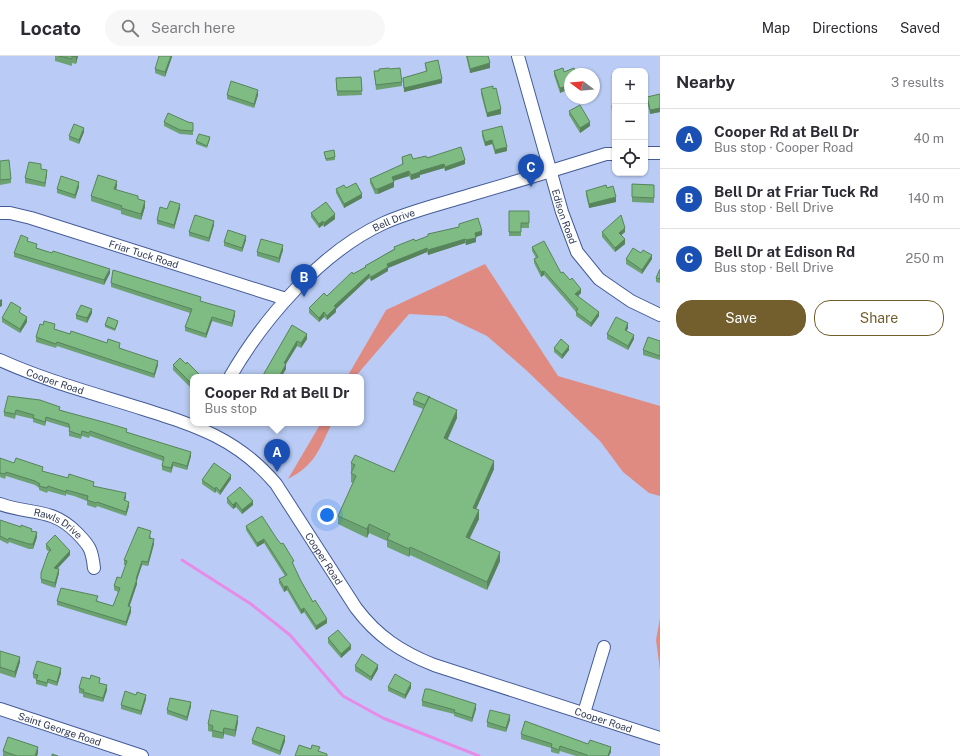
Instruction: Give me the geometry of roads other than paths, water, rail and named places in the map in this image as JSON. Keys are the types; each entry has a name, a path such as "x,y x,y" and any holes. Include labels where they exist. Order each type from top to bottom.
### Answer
{"street":[{"name":"Edison Road","path":"518,56 562,212 577,252 599,279 631,301 660,315"},
{"path":"648,153 660,153"},
{"name":"Bell Drive","path":"232,374 265,323 286,300 337,252 383,224 421,210 606,154 612,154"},
{"name":"Friar Tuck Road","path":"0,213 10,213 31,218 286,300"},
{"name":"Cooper Road","path":"0,360 32,373 190,422"},
{"name":"Cooper Road","path":"203,426 248,456 264,470 288,502 368,625 398,648 434,665 660,738"},
{"name":"Rawls Drive","path":"0,504 39,511 56,517 68,524 85,541 92,552 94,568"},
{"path":"584,713 604,647"},
{"name":"Saint George Road","path":"0,709 142,756"}],"waterway":[{"path":"182,560 251,604 290,635 343,696 383,718 479,756"}],"place":[{"name":"Bell Dr at Edison Rd","path":"531,187"},
{"name":"Bell Dr at Friar Tuck Rd","path":"304,297"},
{"name":"Cooper Rd at Bell Dr","path":"277,472"}]}
